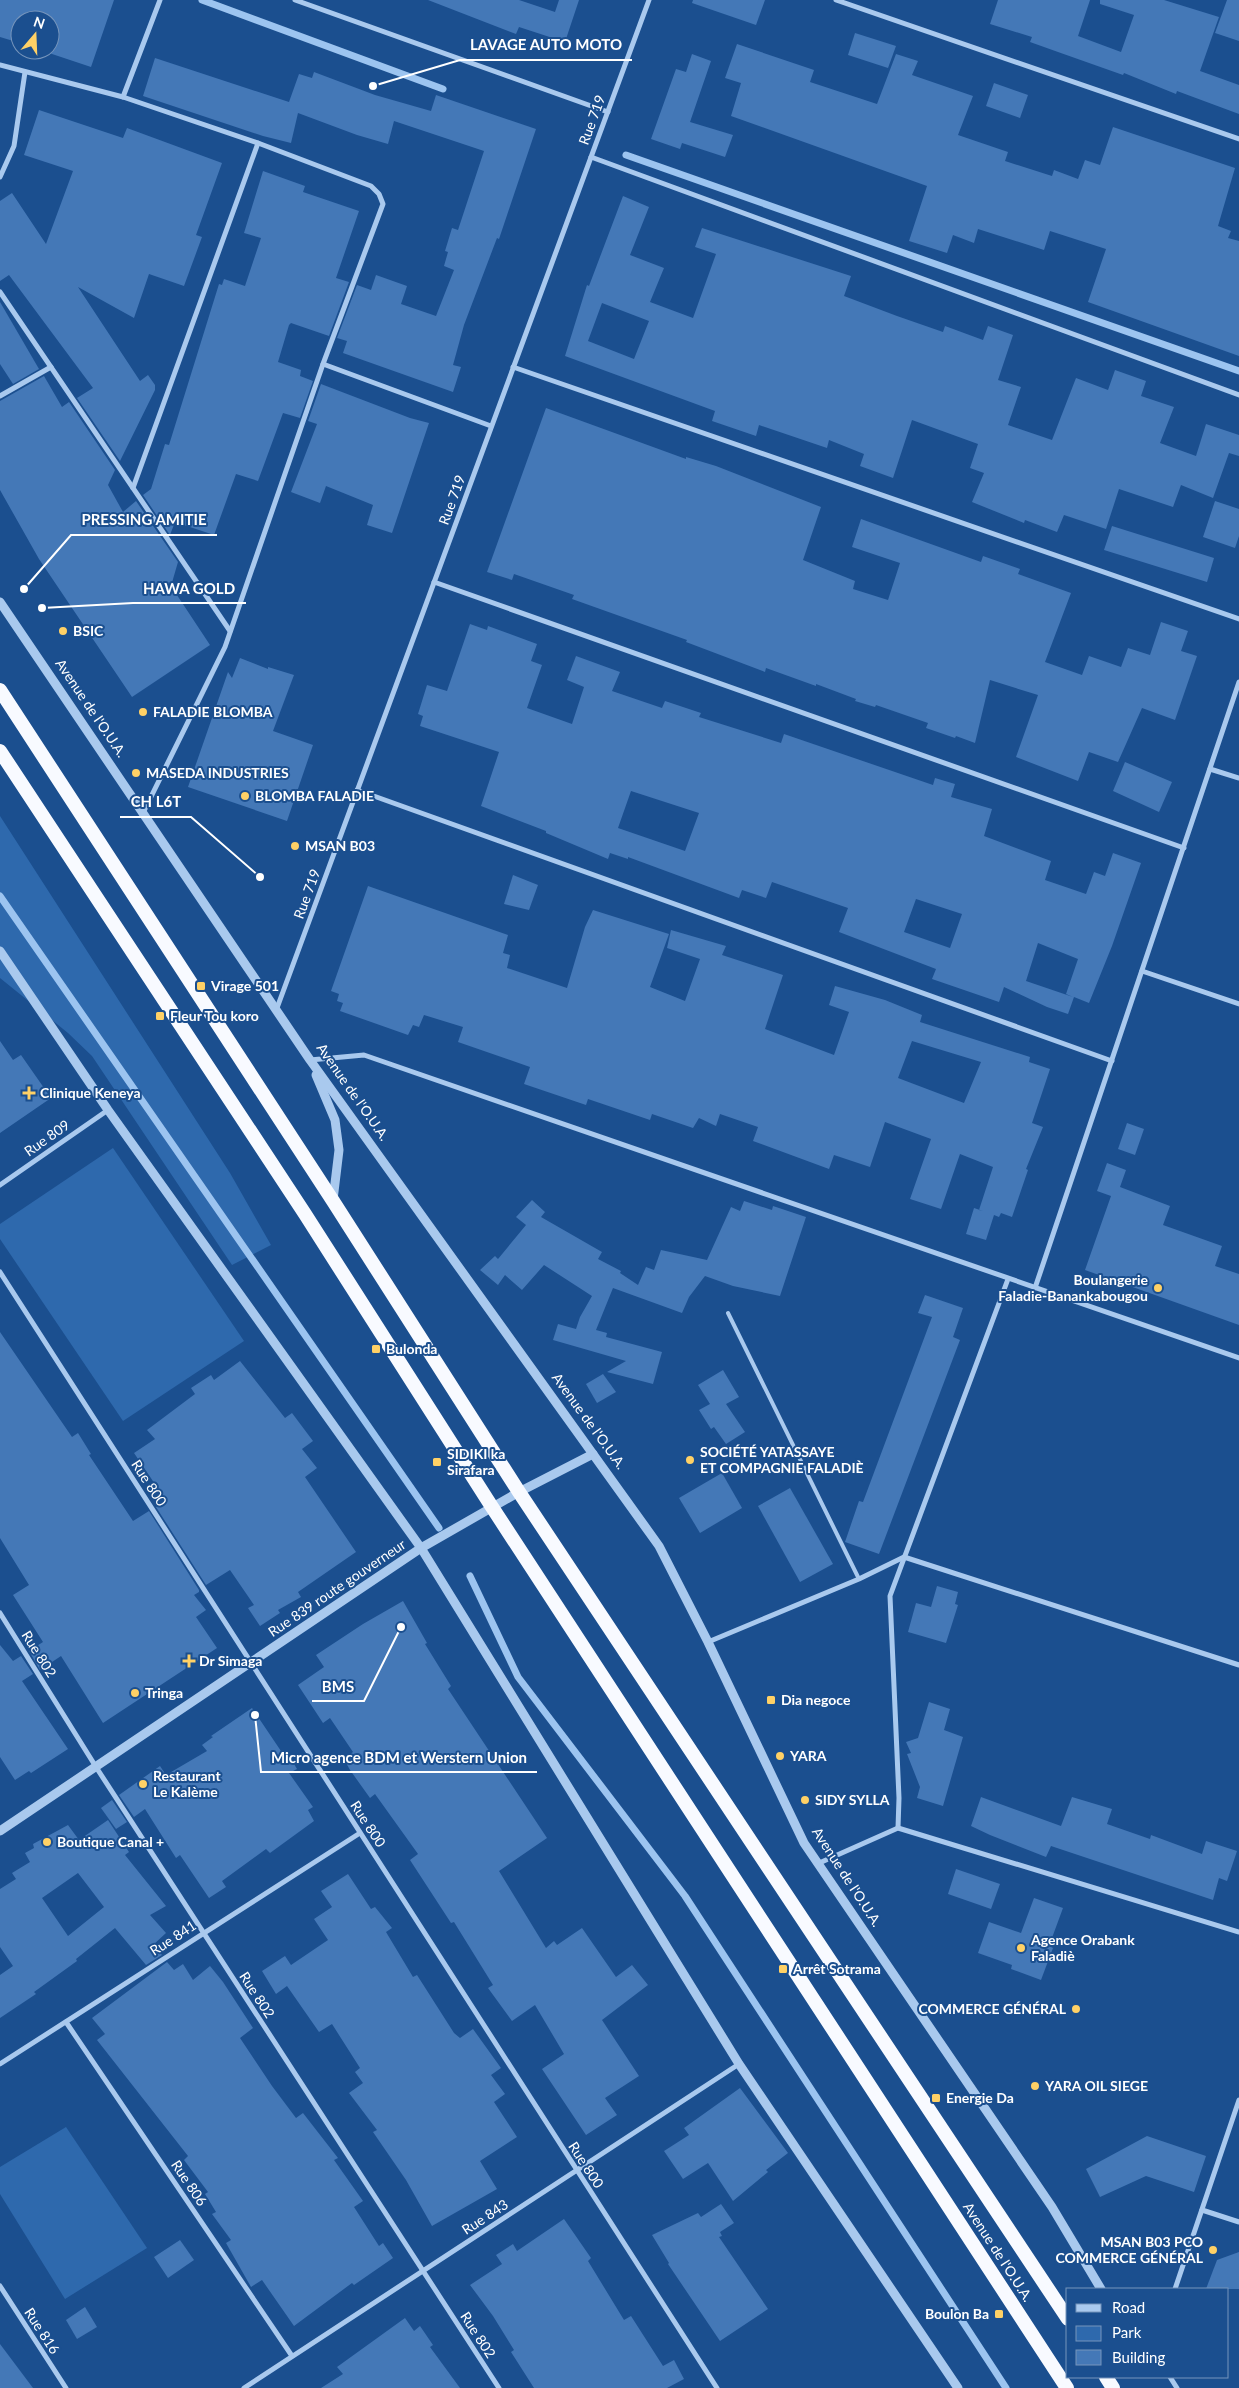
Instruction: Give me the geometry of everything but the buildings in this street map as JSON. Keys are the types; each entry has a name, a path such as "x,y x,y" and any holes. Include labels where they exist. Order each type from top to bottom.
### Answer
{"highway":[{"name":"Avenue de l'O.U.A.","path":"0,690 333,1201 519,1492 1066,2316"},
{"name":"Avenue de l'O.U.A.","path":"0,751 305,1214 492,1507 1067,2388"},
{"path":"1107,2378 1115,2388"}],"street":[{"path":"123,97 160,0"},
{"path":"296,0 608,112"},
{"name":"Rue 719","path":"276,1008 649,0"},
{"path":"836,0 1239,139"},
{"path":"0,65 123,97 258,143 371,186 379,194 383,204 323,364 225,647 143,814"},
{"path":"0,177 14,146 26,72"},
{"path":"133,488 258,143"},
{"path":"591,157 1239,395"},
{"path":"0,292 230,631"},
{"path":"323,364 491,426"},
{"path":"0,396 51,367"},
{"path":"513,367 1239,619"},
{"path":"434,582 1184,848"},
{"name":"Avenue de l'O.U.A.","path":"0,602 310,1060 659,1546 708,1642 781,1798 817,1864 1052,2207 1100,2288"},
{"path":"1036,1288 1239,682"},
{"path":"1210,769 1239,778"},
{"path":"357,790 1112,1061"},
{"path":"0,951 108,1110 421,1548 739,2064 958,2388"},
{"path":"1142,971 1239,1004"},
{"path":"333,1201 339,1150 335,1120 310,1060 364,1055 1239,1358"},
{"name":"Rue 809","path":"0,1185 108,1110"},
{"name":"Rue 800","path":"0,1272 717,2388"},
{"path":"898,1828 899,1798 890,1596 1008,1279"},
{"name":"Rue 839 route gouverneur","path":"0,1831 421,1548 519,1492 593,1454"},
{"path":"708,1642 859,1579 904,1557 1239,1665"},
{"name":"Rue 802","path":"0,1613 96,1768 499,2388"},
{"path":"817,1864 898,1828 1239,1932"},
{"name":"Rue 841","path":"0,2064 360,1833"},
{"name":"Rue 806","path":"66,2022 292,2356"},
{"name":"Rue 843","path":"244,2388 739,2064"},
{"path":"1175,2288 1239,2100"},
{"path":"1202,2210 1239,2222"},
{"name":"Rue 816","path":"0,2286 66,2388"}],"lane":[{"path":"728,1313 859,1579"}],"green space":[{"path":"0,816 230,1173 271,1245 232,1265 92,1056 68,1033 0,978"},
{"path":"113,1148 244,1341 123,1421 0,1239 0,1224"},
{"path":"66,2127 147,2248 65,2299 0,2194 0,2167"}],"waterway":[{"path":"202,0 443,89"},
{"path":"626,155 1239,371"},
{"path":"0,896 439,1528"},
{"path":"470,1576 518,1677 685,1896 1006,2388"}],"place":[{"name":"LAVAGE AUTO MOTO","path":"373,86"},
{"name":"PRESSING AMITIE","path":"24,589"},
{"name":"HAWA GOLD","path":"42,608"},
{"name":"BSIC","path":"63,631"},
{"name":"FALADIE BLOMBA","path":"143,712"},
{"name":"MASEDA INDUSTRIES","path":"136,773"},
{"name":"BLOMBA FALADIE","path":"245,796"},
{"name":"MSAN B03","path":"295,846"},
{"name":"CH L6T","path":"260,877"},
{"name":"Virage 501","path":"201,986"},
{"name":"Fleur Tou koro","path":"160,1016"},
{"name":"Clinique Keneya","path":"29,1093"},
{"name":"Boulangerie Faladie-Banankabougou","path":"1158,1288"},
{"name":"Bulonda","path":"376,1349"},
{"name":"SOCIÉTÉ YATASSAYE ET COMPAGNIE FALADIÈ","path":"690,1460"},
{"name":"SIDIKI ka Sirafara","path":"437,1462"},
{"name":"BMS","path":"401,1627"},
{"name":"Dr Simaga","path":"189,1661"},
{"name":"Tringa","path":"135,1693"},
{"name":"Dia negoce","path":"771,1700"},
{"name":"Micro agence BDM et Werstern Union","path":"255,1715"},
{"name":"YARA","path":"780,1756"},
{"name":"Restaurant Le Kalème","path":"143,1784"},
{"name":"SIDY SYLLA","path":"805,1800"},
{"name":"Boutique Canal +","path":"47,1842"},
{"name":"Agence Orabank Faladiè","path":"1021,1948"},
{"name":"Arrêt Sotrama","path":"783,1969"},
{"name":"COMMERCE GÉNÉRAL","path":"1076,2009"},
{"name":"YARA OIL SIEGE","path":"1035,2086"},
{"name":"Energie Da","path":"936,2098"},
{"name":"MSAN B03 PCO COMMERCE GÉNÉRAL","path":"1213,2250"},
{"name":"Boulon Ba","path":"999,2314"}]}
